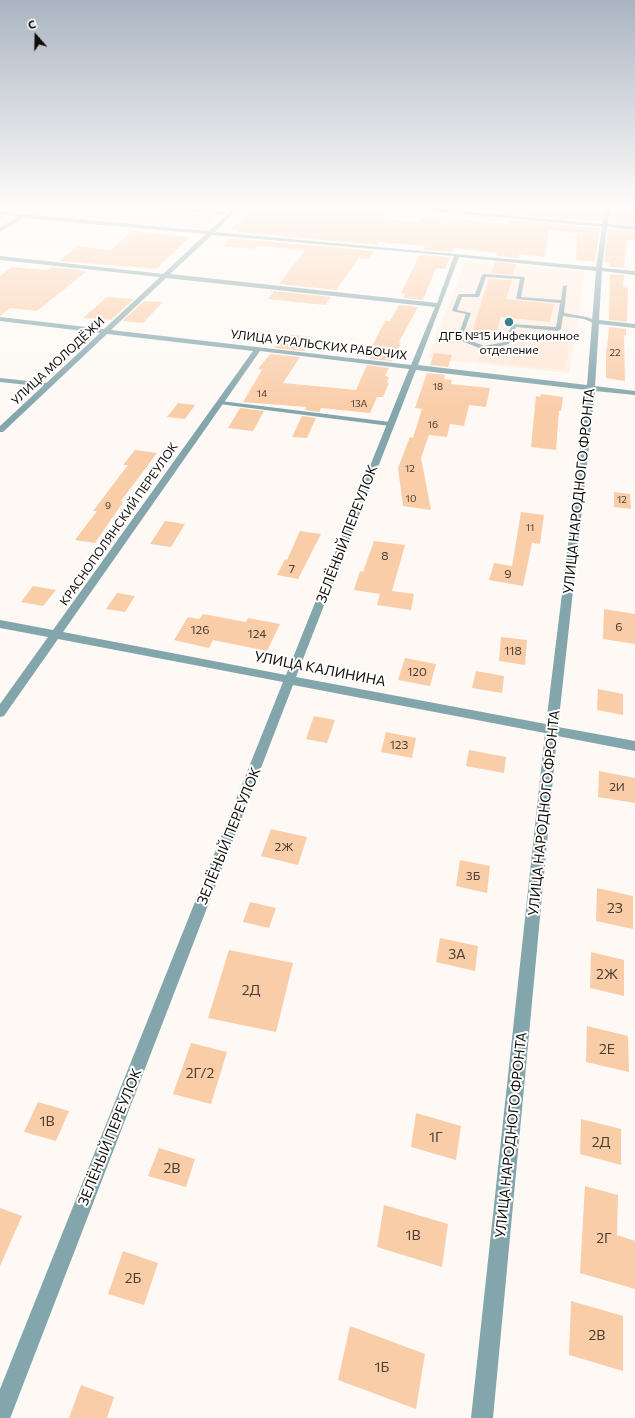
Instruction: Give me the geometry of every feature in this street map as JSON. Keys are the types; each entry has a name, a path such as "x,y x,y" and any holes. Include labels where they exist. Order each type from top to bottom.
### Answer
{"street":[{"path":"146,274 439,305"},
{"name":"ЗЕЛЁНЫЙ ПЕРЕУЛОК","path":"0,1416 450,274"},
{"name":"УЛИЦА НАРОДНОГО ФРОНТА","path":"482,1418 552,729 591,388 599,274"},
{"name":"УЛИЦА МОЛОДЁЖИ","path":"0,430 108,330 163,276"},
{"name":"УЛИЦА УРАЛЬСКИХ РАБОЧИХ","path":"0,319 108,330 413,368 635,393"},
{"path":"596,322 635,326"},
{"name":"КРАСНОПОЛЯНСКИЙ ПЕРЕУЛОК","path":"0,713 258,349"},
{"name":"УЛИЦА КАЛИНИНА","path":"0,624 635,746"}],"lane":[{"path":"484,274 477,296 460,295 454,311 469,313 459,338 484,348 507,343 514,325 558,329 565,286"},
{"path":"486,274 523,278 518,298 563,302"},
{"path":"561,314 585,318 596,322"},
{"path":"0,380 47,386"},
{"path":"221,403 390,424"}],"shaded area":[{"name":"ДГБ №15 Инфекционное отделение","path":"461,274 585,274 569,373 428,358"},
{"path":"565,331 570,332 565,370 478,361 481,351"}],"building":[{"path":"2,274 83,274 37,311 10,308 0,316 0,276"},
{"path":"287,274 347,274 336,290 279,284"},
{"path":"410,274 433,274 422,300 403,298 405,294 401,293"},
{"path":"610,274 624,275 623,287 628,288 627,322 609,320"},
{"path":"489,279 512,280 506,299 554,304 550,322 501,317 494,340 470,338"},
{"path":"274,291 331,297 325,305 268,299"},
{"path":"107,297 134,299 111,320 83,318"},
{"path":"144,301 163,302 143,323 122,321"},
{"path":"399,305 418,307 399,342 401,343 392,361 370,359 374,351 370,350 385,321 390,321"},
{"path":"609,327 626,329 626,336 624,335 625,381 606,378 606,348 607,349"},
{"path":"284,334 313,337 304,351 274,348"},
{"path":"434,353 452,355 448,367 430,365"},
{"path":"270,354 300,357 283,383 356,390 367,365 389,368 385,376 389,377 387,382 389,383 383,397 377,397 370,413 321,408 319,412 305,410 306,407 243,402 262,370 258,369"},
{"path":"427,373 445,375 444,379 452,380 451,384 490,388 486,407 469,405 464,426 450,424 447,437 429,435 421,458 431,510 403,506 398,468 410,437 413,438 422,409 415,408"},
{"path":"541,394 563,397 561,411 559,411 556,450 531,447 536,396 540,397"},
{"path":"178,403 195,405 185,419 167,417"},
{"path":"240,408 264,411 253,431 228,428"},
{"path":"302,416 316,418 307,438 292,437"},
{"path":"135,450 157,453 121,501 123,502 95,543 75,540 97,511 93,511 128,465 123,465"},
{"path":"614,492 630,494 631,509 614,507"},
{"path":"521,512 544,515 540,544 532,543 523,586 489,580 494,563 512,566"},
{"path":"165,521 185,524 171,547 150,544"},
{"path":"300,531 321,534 298,579 277,575 285,559 287,560"},
{"path":"374,541 405,545 392,591 414,594 411,610 377,605 380,594 354,590 360,571 363,572"},
{"path":"33,586 56,590 43,606 21,602"},
{"path":"117,593 135,596 125,612 106,609"},
{"path":"604,609 635,614 635,644 603,639"},
{"path":"203,614 246,622 248,618 280,624 267,651 213,640 209,648 174,640 188,617 199,619"},
{"path":"501,637 527,640 525,665 499,661"},
{"path":"405,658 436,664 430,686 398,680"},
{"path":"476,671 504,676 502,693 472,688"},
{"path":"598,689 623,694 623,715 597,710"},
{"path":"314,716 335,720 327,743 306,739"},
{"path":"386,732 416,738 412,758 381,752"},
{"path":"469,750 506,757 504,773 466,766"},
{"path":"599,771 635,778 635,803 598,797"},
{"path":"271,829 307,837 298,865 261,856"},
{"path":"460,860 490,866 487,893 456,886"},
{"path":"597,888 633,896 633,929 596,921"},
{"path":"250,902 276,908 269,928 243,922"},
{"path":"440,938 478,946 475,971 436,962"},
{"path":"229,950 293,963 276,1032 208,1018"},
{"path":"591,952 624,960 624,996 590,988"},
{"path":"587,1026 628,1036 629,1072 586,1062"},
{"path":"191,1043 227,1052 211,1104 173,1094"},
{"path":"38,1102 69,1111 56,1141 24,1132"},
{"path":"416,1113 461,1126 456,1160 411,1147"},
{"path":"581,1119 621,1129 621,1165 580,1154"},
{"path":"159,1148 195,1159 186,1187 148,1176"},
{"path":"585,1186 618,1195 617,1235 635,1241 635,1289 580,1273"},
{"path":"384,1205 448,1224 442,1267 377,1247"},
{"path":"0,1208 22,1216 0,1266"},
{"path":"123,1251 158,1263 144,1305 108,1294"},
{"path":"571,1301 623,1316 623,1371 569,1355"},
{"path":"350,1326 425,1354 416,1409 338,1380"},
{"path":"81,1385 114,1397 107,1418 69,1418"}],"place":[{"name":"ДГБ №15 Инфекционное отделение","path":"509,322"}]}
